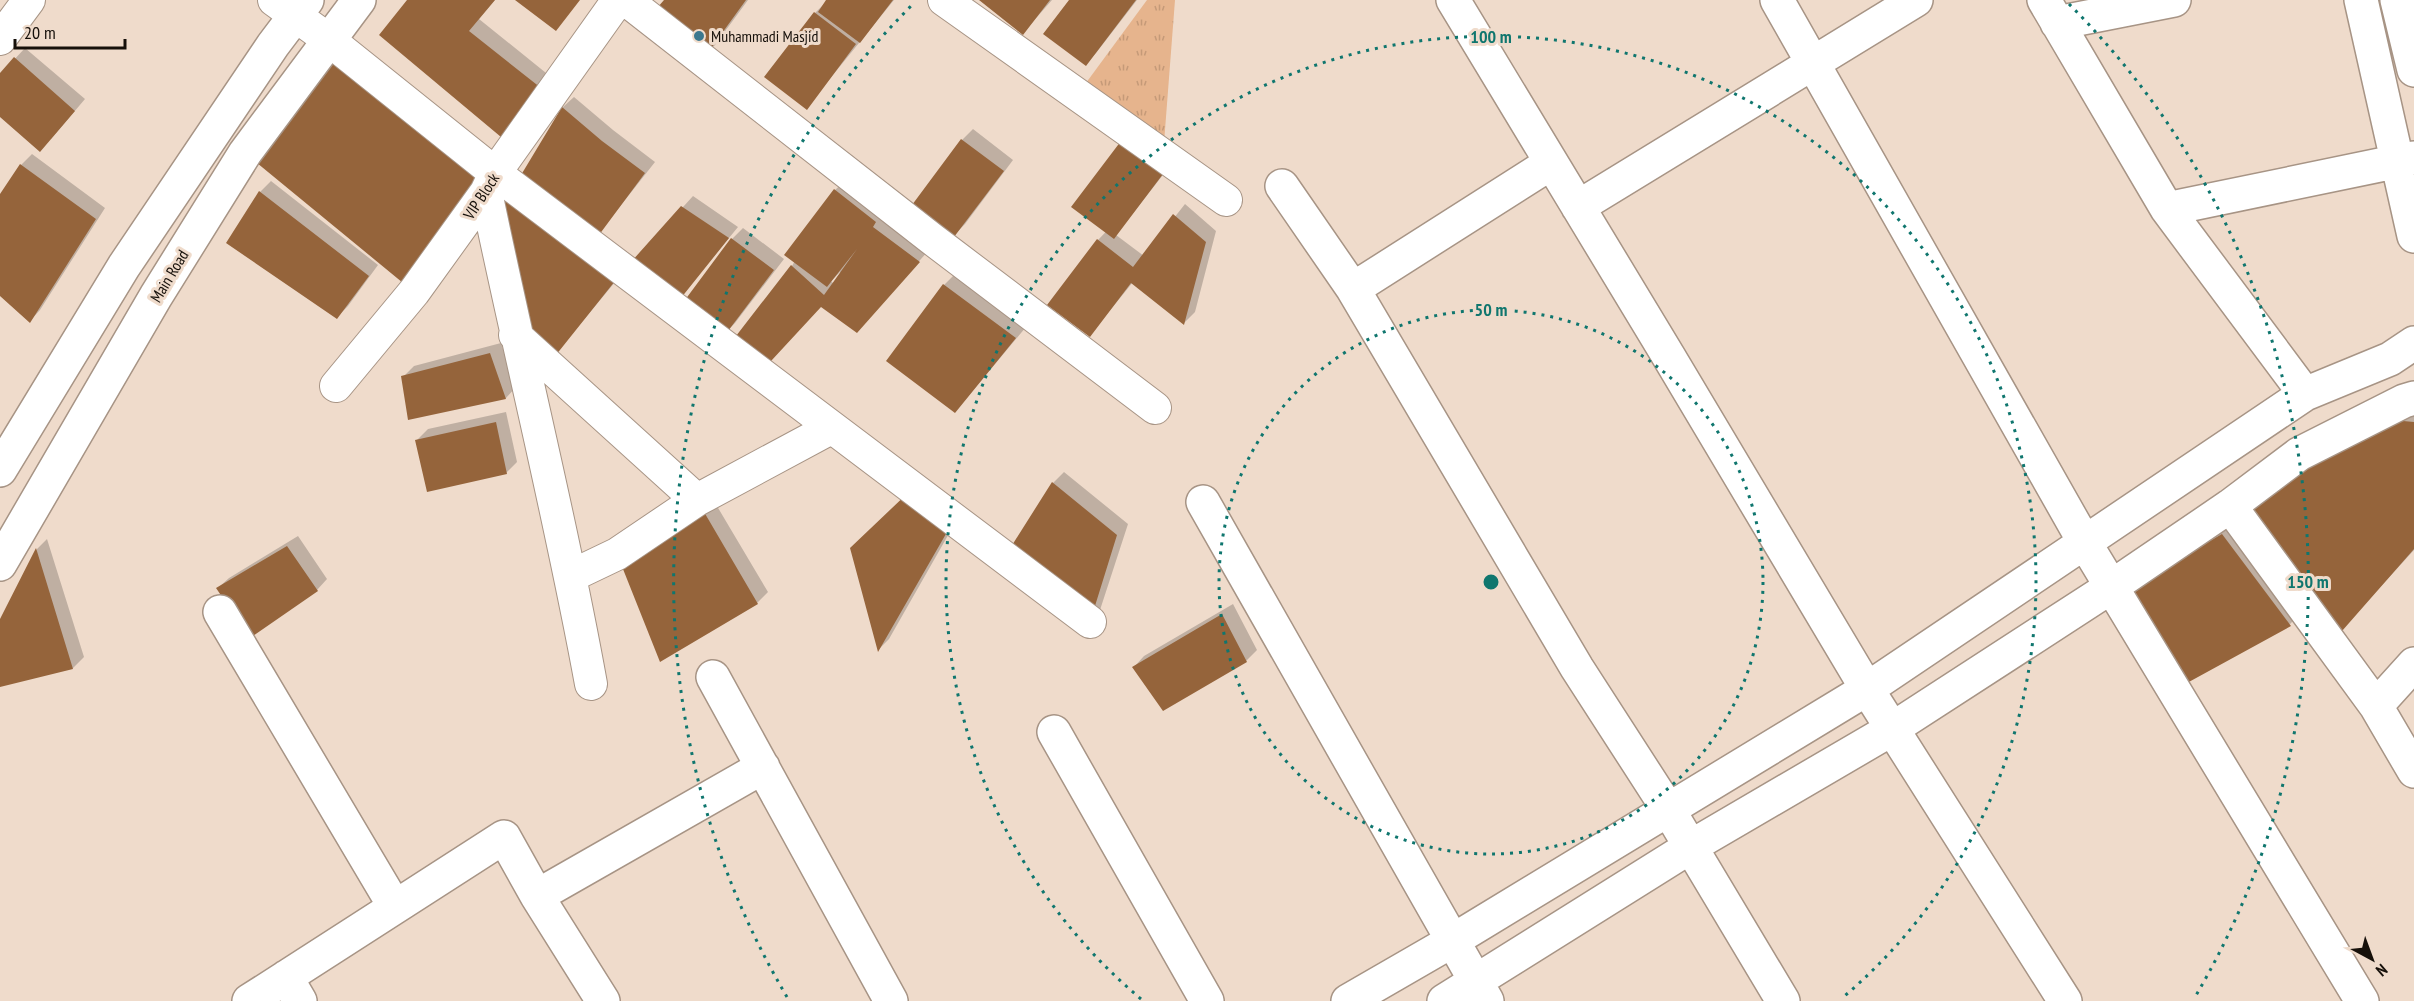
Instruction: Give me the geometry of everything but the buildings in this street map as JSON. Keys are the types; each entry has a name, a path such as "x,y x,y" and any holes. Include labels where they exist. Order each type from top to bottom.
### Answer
{"street":[{"path":"0,39 29,0"},
{"name":"Main Road","path":"0,564 156,296 245,153 306,68 359,0"},
{"name":"VIP Block","path":"336,386 414,292 618,0"},
{"path":"626,0 932,239 1155,408"},
{"path":"944,0 1226,200"},
{"path":"1453,0 1867,689 2065,1001"},
{"path":"1777,0 2085,543 2362,1001"},
{"path":"1578,207 1916,0"},
{"path":"2174,0 2051,11 2167,209 2305,394"},
{"path":"2361,0 2406,159 2414,236"},
{"path":"2397,0 2414,70"},
{"path":"0,470 124,266 273,45 292,5 490,183 831,428 1090,622"},
{"path":"273,45 306,68"},
{"path":"2167,209 2406,159"},
{"path":"1353,289 1551,163"},
{"path":"490,183 515,334 571,576 591,684"},
{"path":"1282,186 1353,289 1577,668 1668,810 1783,1001"},
{"path":"515,334 697,500"},
{"path":"1348,1001 1452,941 1867,689 2305,394 2390,358 2414,344"},
{"path":"1444,1001 1481,991 1690,847 1892,729 2111,587 2230,506 2299,454 2414,398"},
{"path":"571,576 616,554 697,500 831,428"},
{"path":"1203,502 1481,991"},
{"path":"2230,506 2376,706 2414,771"},
{"path":"220,612 395,907"},
{"path":"2376,706 2414,664"},
{"path":"713,676 891,1001"},
{"path":"1054,732 1207,1001"},
{"path":"537,896 763,767"},
{"path":"249,1001 293,989 395,907 504,837 537,896 603,1001"}],"green space":[{"path":"1147,0 1175,0 1163,156 1083,87"}],"place":[{"name":"Muhammadi Masjid","path":"699,36"}]}
